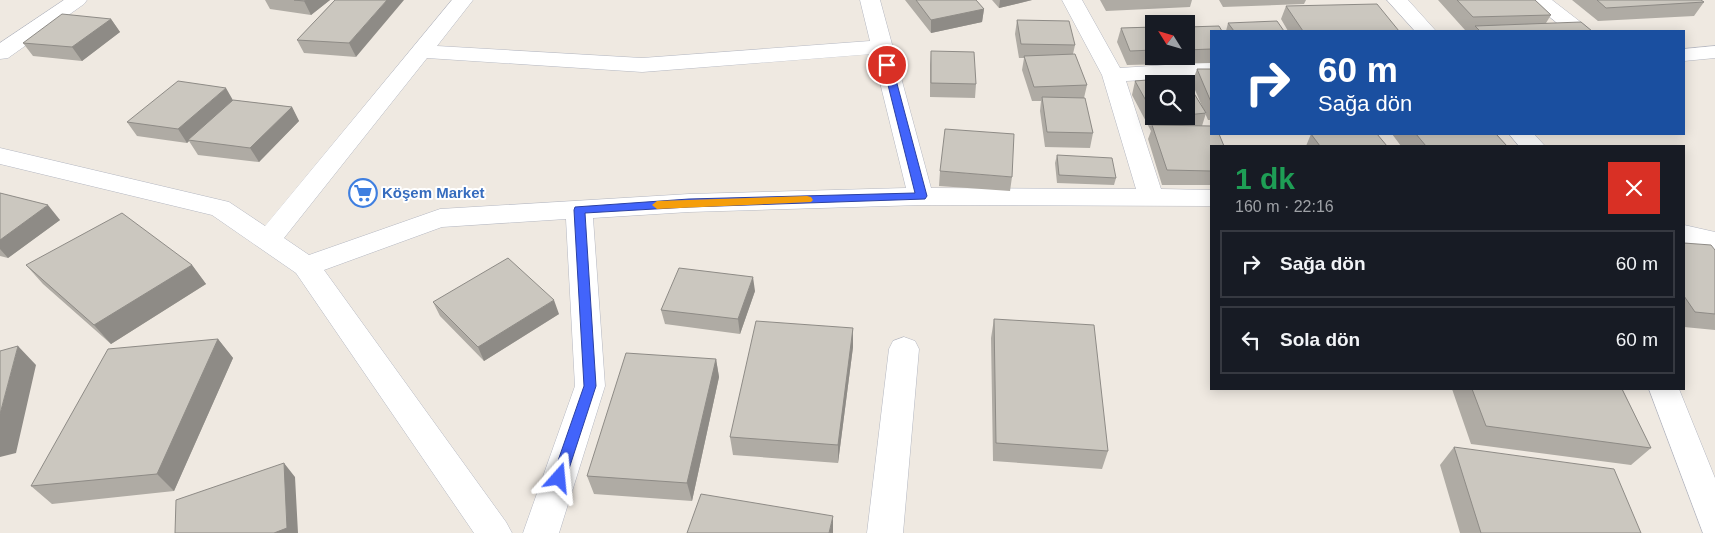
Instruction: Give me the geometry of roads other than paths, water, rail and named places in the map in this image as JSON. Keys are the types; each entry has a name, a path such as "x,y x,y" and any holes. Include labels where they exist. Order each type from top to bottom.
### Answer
{"street":[{"path":"0,53 77,0"},
{"path":"268,240 463,0"},
{"path":"870,0 921,196"},
{"path":"1072,0 1113,75 1151,197"},
{"path":"1397,0 1425,30"},
{"path":"1539,0 1579,30"},
{"path":"421,51 642,65 882,47"},
{"path":"1685,55 1715,52"},
{"path":"1113,75 1210,69"},
{"path":"1522,135 1532,145"},
{"path":"0,156 220,208 306,266 494,533"},
{"path":"306,266 440,218 689,203 921,196 1210,198"},
{"path":"541,533 590,386 579,210"},
{"path":"1685,234 1715,241"},
{"path":"885,533 904,348"},
{"path":"1664,390 1715,522"}],"place":[{"name":"Köşem Market","path":"363,193"}]}
